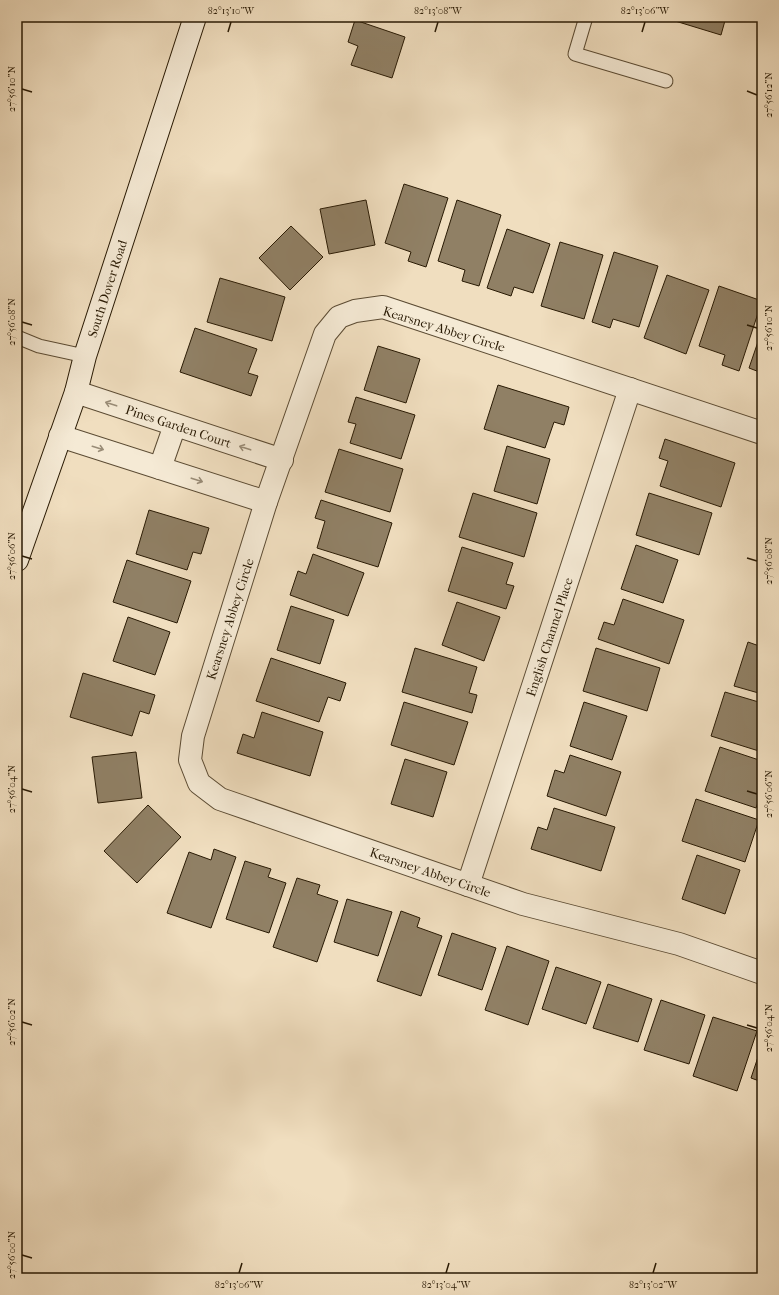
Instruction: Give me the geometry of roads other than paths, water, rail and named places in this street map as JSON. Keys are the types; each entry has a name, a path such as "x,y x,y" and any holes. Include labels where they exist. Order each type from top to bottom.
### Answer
{"street":[{"name":"South Dover Road","path":"17,560 76,392 85,356 195,17"},
{"name":"Kearsney Abbey Circle","path":"762,433 383,307 355,311 339,317 325,334 266,502 193,736 190,760 199,783 220,799 523,904 679,944 762,972"},
{"name":"English Channel Place","path":"468,885 630,389"},
{"name":"Pines Garden Court","path":"76,392 282,460"},
{"path":"160,468 175,425"},
{"path":"60,436 266,502"}],"lane":[{"path":"586,17 575,54 666,81"},
{"path":"17,337 39,346 85,356"}]}
